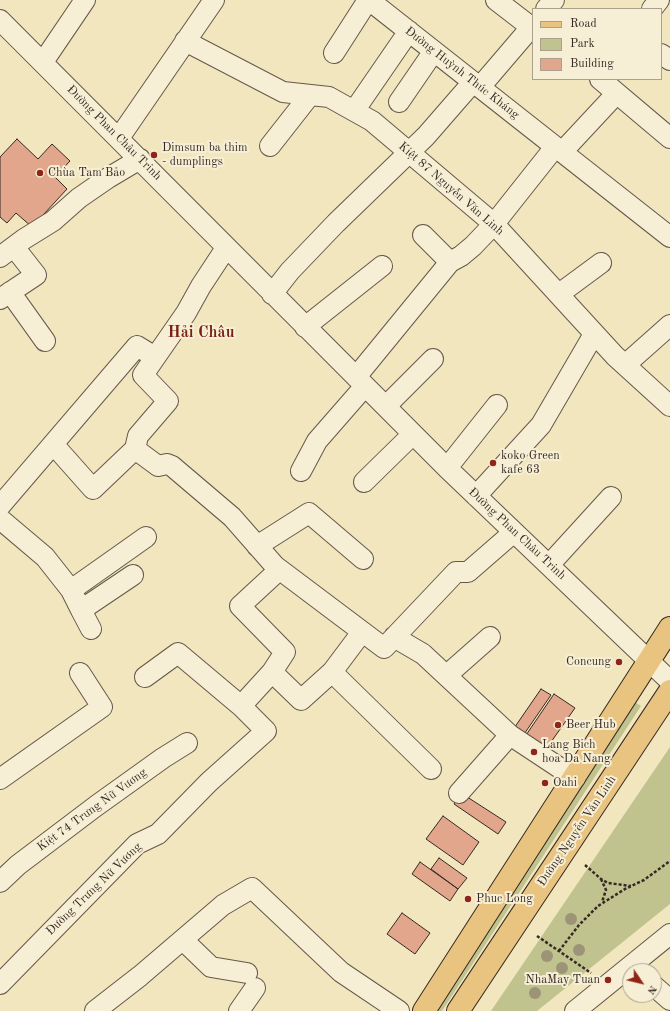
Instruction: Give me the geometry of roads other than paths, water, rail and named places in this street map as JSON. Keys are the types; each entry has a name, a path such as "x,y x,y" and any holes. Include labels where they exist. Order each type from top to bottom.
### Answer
{"main road":[{"path":"424,1011 670,628"},
{"name":"Đường Nguyễn Văn Linh","path":"458,1011 670,691"}],"street":[{"path":"43,62 86,0"},
{"path":"119,138 214,0"},
{"path":"334,53 368,0"},
{"name":"Đường Huỳnh Thúc Kháng","path":"368,0 391,7 409,31 434,52 670,237"},
{"path":"272,294 290,270 364,194 410,153 477,85 532,26 496,0"},
{"path":"653,8 659,0"},
{"name":"Đường Phan Châu Trinh","path":"0,20 447,468 650,660 670,681"},
{"path":"354,111 409,31"},
{"name":"Kiệt 87 Nguyễn Văn Linh","path":"185,41 284,92 329,97 372,121 494,224 594,334 670,406"},
{"path":"399,102 434,52"},
{"path":"601,80 670,138"},
{"path":"301,471 317,441 450,262 461,256 473,246 559,149 616,94"},
{"path":"270,146 310,95"},
{"path":"45,341 5,296 36,275 7,252 53,221 79,198 108,178 140,159"},
{"path":"423,235 450,262"},
{"path":"53,444 93,489 135,448 138,436 168,402 143,375 186,313 201,286 226,248"},
{"path":"559,294 601,263"},
{"path":"305,327 382,266"},
{"path":"625,365 670,325"},
{"path":"476,496 541,425 594,334"},
{"path":"0,506 137,346 155,357"},
{"path":"386,406 433,359"},
{"path":"447,468 497,405"},
{"path":"364,482 413,434"},
{"path":"135,448 158,466 167,464 172,466 232,517 279,570 384,648 456,572 468,572 514,532"},
{"path":"550,565 611,497"},
{"path":"257,546 309,513 363,559"},
{"path":"0,519 45,557 71,590 90,629"},
{"path":"71,590 146,537"},
{"path":"145,677 178,653 241,706 272,672 285,652 240,606 279,570"},
{"path":"81,610 133,575"},
{"path":"272,672 301,700 332,672 362,632"},
{"path":"394,637 423,654 510,735 575,778"},
{"path":"447,676 490,637"},
{"path":"332,672 431,769"},
{"path":"0,779 102,707 80,673"},
{"name":"Đường Trưng Nữ Vương","path":"0,984 137,844 158,834 209,782 266,731 241,706"},
{"path":"460,793 510,735"},
{"name":"Kiệt 74 Trưng Nữ Vương","path":"0,882 18,865 96,806 163,758 187,743"},
{"path":"95,1011 223,905 252,888 341,972 399,1011"},
{"path":"638,963 670,934"},
{"path":"182,940 211,967 251,980 239,1011"},
{"path":"575,1011 622,976"},
{"path":"662,993 670,1000"}],"place":[{"name":"Dimsum ba thim - dumplings","path":"154,155"},
{"name":"Chùa Tam Bảo","path":"40,173"},
{"name":"koko Green kafe 63","path":"493,463"},
{"name":"Concung","path":"619,662"},
{"name":"Beer Hub","path":"558,725"},
{"name":"Lang Bich hoa Da Nang","path":"534,752"},
{"name":"Oahi","path":"545,783"},
{"name":"Phuc Long","path":"468,899"},
{"name":"NhaMay Tuan","path":"608,980"}],"district":[{"name":"Hải Châu","path":"201,333"}]}
